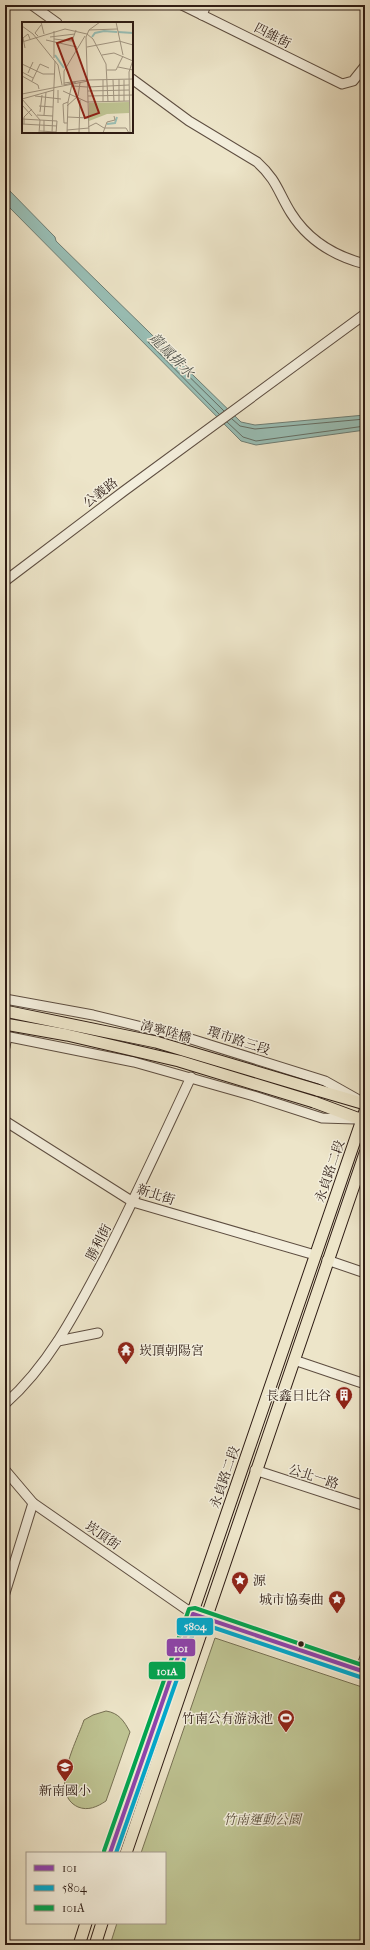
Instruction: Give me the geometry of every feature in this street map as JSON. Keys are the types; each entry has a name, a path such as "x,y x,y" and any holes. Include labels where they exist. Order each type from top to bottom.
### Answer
{"main road":[{"name":"清寧陸橋","path":"5,1011 156,1042 365,1104"},
{"name":"清寧陸橋","path":"5,1024 67,1035 178,1061 364,1117"},
{"name":"永貞路二段","path":"110,1852 315,1255 364,1117"},
{"path":"126,1852 255,1470 276,1414 365,1153"},
{"path":"263,1409 276,1414"},
{"path":"79,1945 86,1924"},
{"path":"95,1945 102,1924"}],"street":[{"path":"32,5 56,22"},
{"name":"四維街","path":"182,5 342,84 353,81 365,66"},
{"path":"202,15 206,5"},
{"path":"133,80 189,121 257,162 265,169 274,180 291,213 306,231 323,247 340,256 365,264"},
{"name":"公義路","path":"5,581 365,314"},
{"name":"環市路三段","path":"5,999 100,1016 233,1051 325,1081 365,1104"},
{"path":"49,1045 54,1008"},
{"path":"5,1047 6,1036 134,1062 191,1077 322,1118 364,1117"},
{"name":"勝利街","path":"5,1404 48,1357 89,1287 133,1202 191,1077"},
{"name":"新北街","path":"5,1121 133,1202 315,1255"},
{"path":"328,1260 365,1273"},
{"path":"58,1341 98,1333"},
{"path":"294,1360 365,1384"},
{"name":"崁頂街","path":"5,1470 34,1503 193,1614 363,1672"},
{"name":"公北一路","path":"255,1470 365,1506"},
{"path":"5,1593 34,1503"},
{"path":"363,1672 365,1657"}],"green space":[{"name":"竹南運動公園","path":"215,1638 365,1688 365,1945 110,1945 117,1924 166,1924 166,1852 141,1852"},
{"path":"106,1711 111,1712 121,1718 130,1732 106,1801 92,1808 85,1809 78,1807 69,1800 65,1790 67,1766 84,1720 93,1715"}],"water":[{"name":"龍鳳排水","path":"5,186 55,237 56,241 241,422 255,425 365,415 365,430 256,445 241,441 5,203"}],"transit line":[{"name":"101A","path":"104,1851 189,1609 195,1608 365,1666"},
{"name":"101","path":"110,1852 193,1614 365,1672"},
{"name":"5804","path":"116,1852 197,1622 363,1678"}],"place":[{"name":"崁頂朝陽宮","path":"126,1365"},
{"name":"長鑫日比谷","path":"344,1410"},
{"name":"源","path":"240,1595"},
{"name":"城市協奏曲","path":"337,1614"},
{"name":"竹南公有游泳池","path":"286,1733"},
{"name":"新南國小","path":"65,1782"}]}
